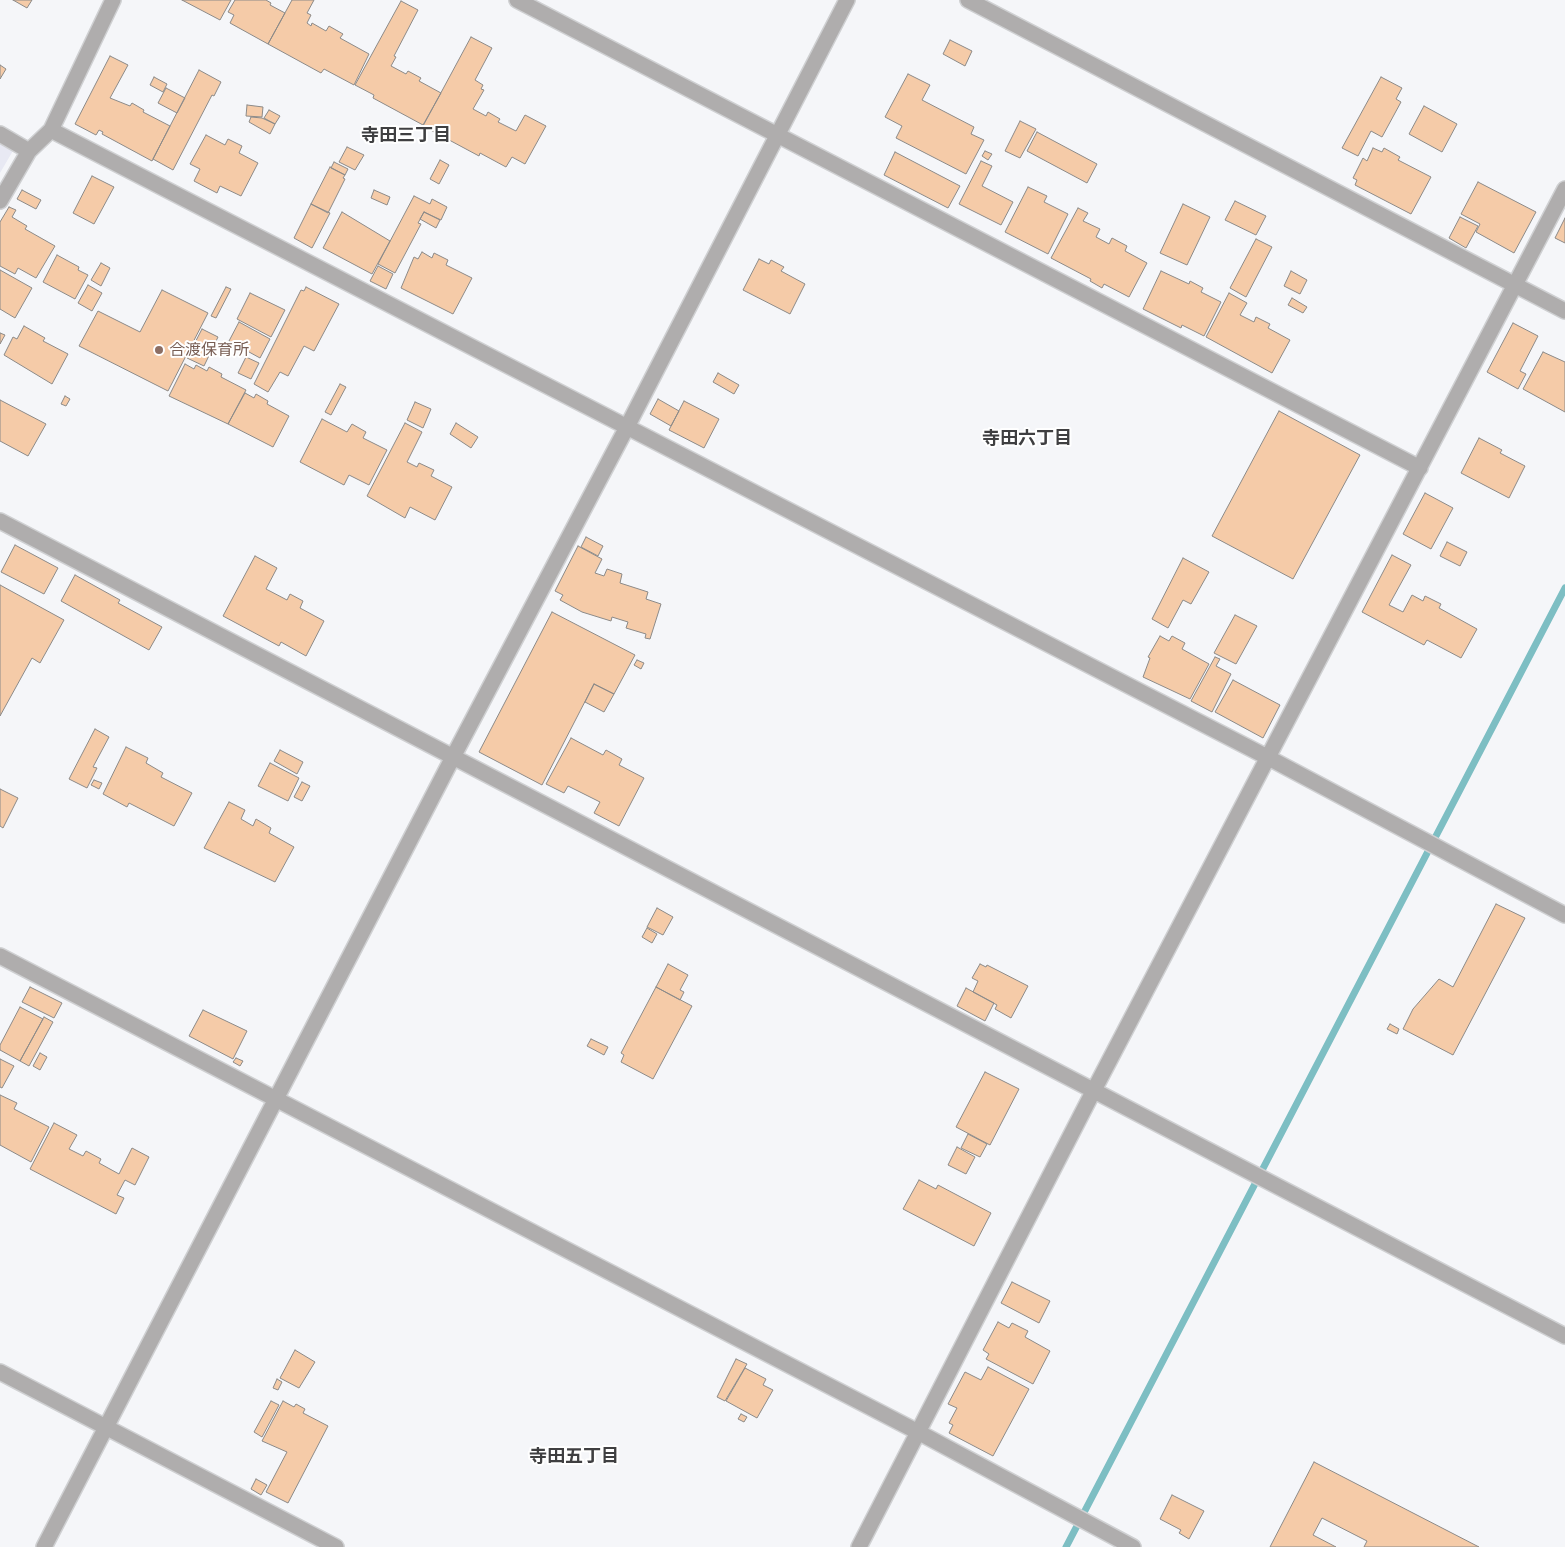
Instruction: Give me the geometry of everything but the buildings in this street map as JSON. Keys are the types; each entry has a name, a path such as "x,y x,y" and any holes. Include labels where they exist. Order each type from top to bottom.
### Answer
{"street":[{"path":"0,201 29,150 51,130 113,0"},
{"path":"517,0 778,133 1420,468"},
{"path":"44,1547 847,0"},
{"path":"968,0 1565,311"},
{"path":"51,130 1268,757 1565,915"},
{"path":"0,134 29,150"},
{"path":"859,1547 1094,1090 1565,189"},
{"path":"0,521 1565,1336"},
{"path":"0,956 918,1432 1133,1547"},
{"path":"0,1372 336,1547"}],"shaded area":[{"path":"0,142 14,149 0,173"}],"waterway":[{"path":"1066,1547 1565,588"}],"place":[{"name":"合渡保育所","path":"159,350"}],"district":[{"name":"寺田三丁目","path":"406,135"},
{"name":"寺田六丁目","path":"1027,438"},
{"name":"寺田五丁目","path":"574,1456"}]}
